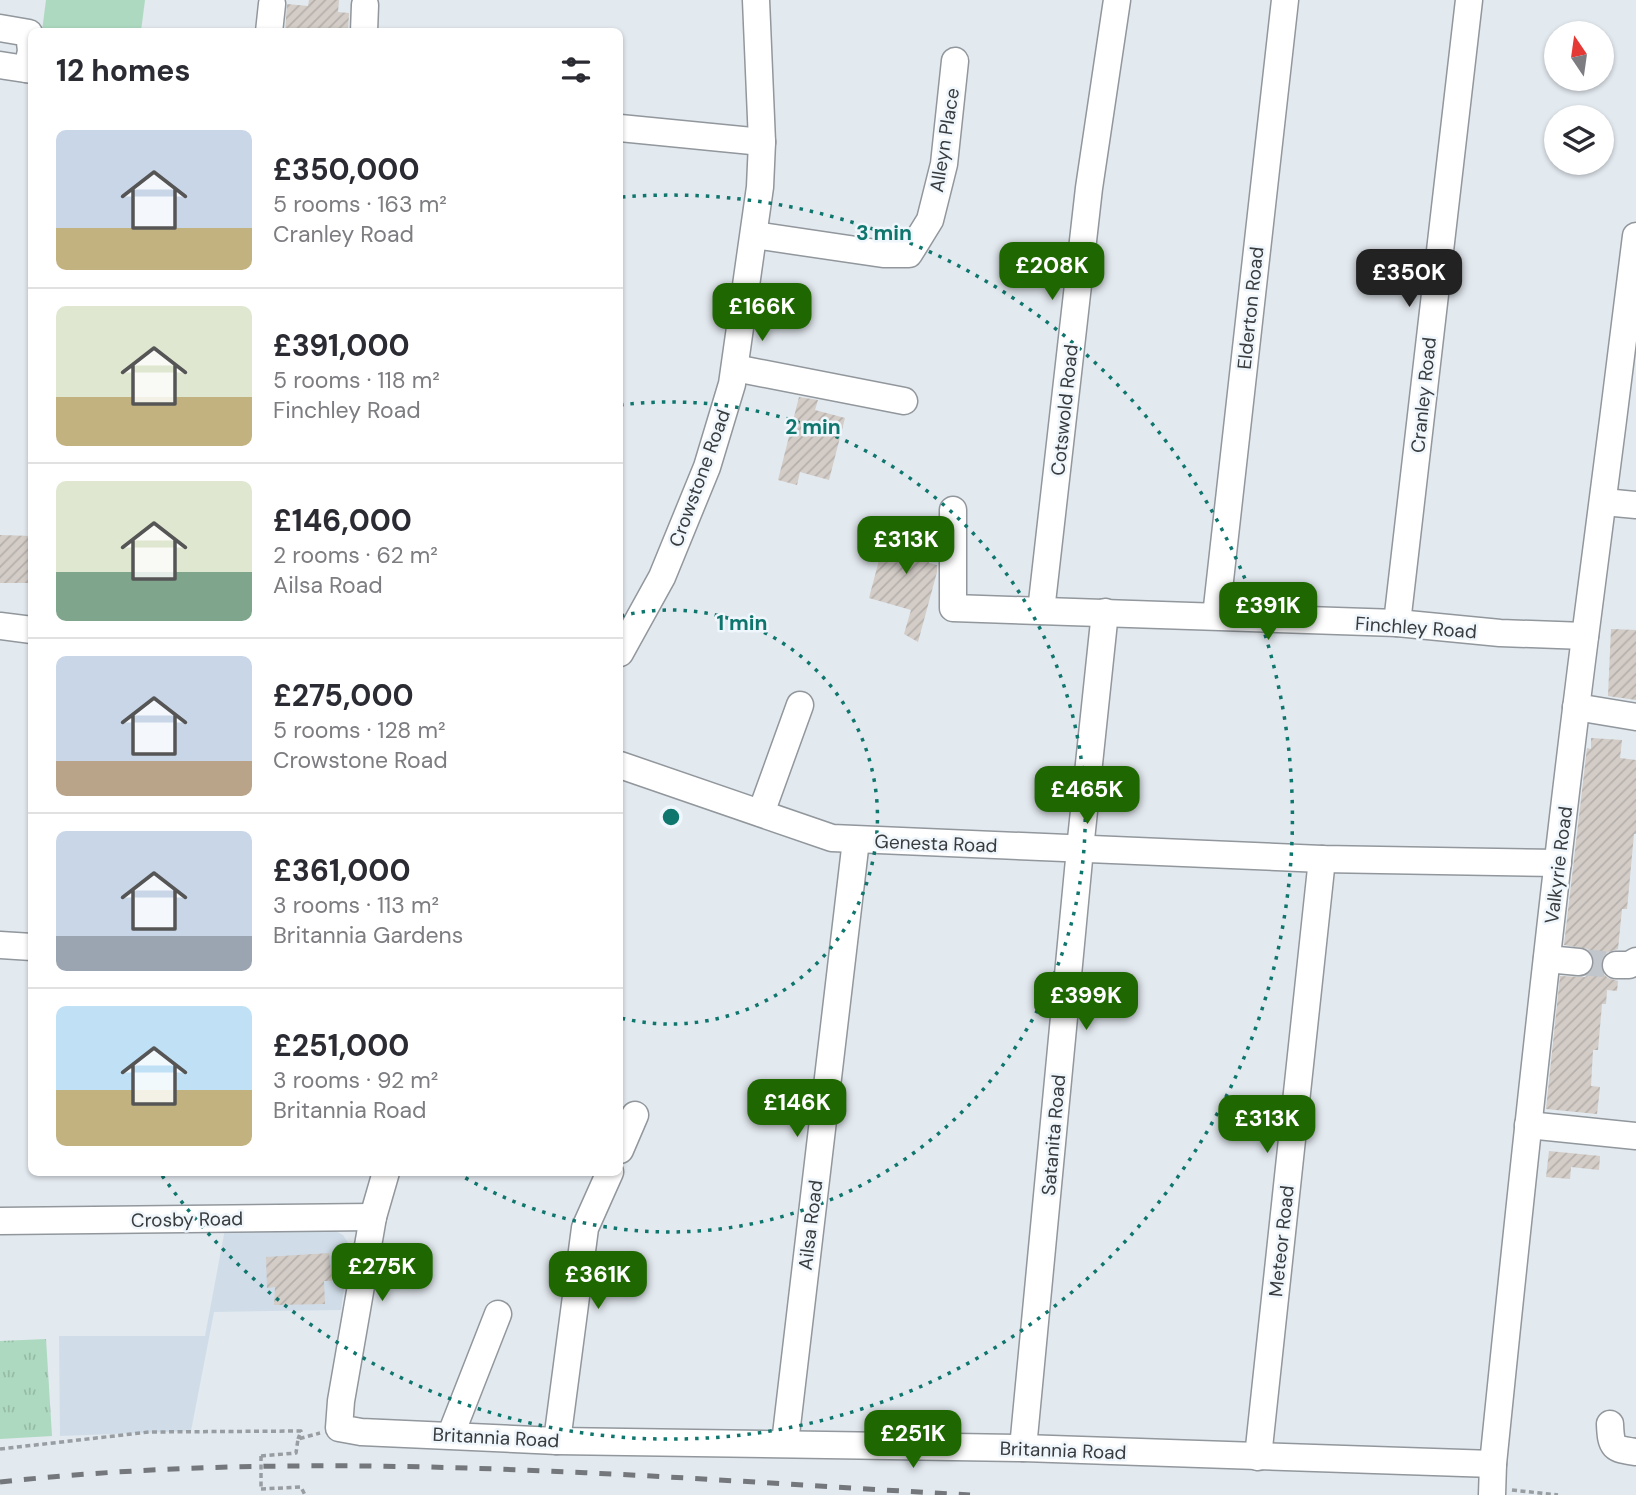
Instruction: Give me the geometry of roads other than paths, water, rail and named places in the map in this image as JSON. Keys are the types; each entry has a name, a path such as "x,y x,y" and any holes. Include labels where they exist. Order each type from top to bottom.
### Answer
{"street":[{"name":"Crowstone Road","path":"623,648 662,577 708,467 732,384 754,235 762,142 757,0"},
{"name":"Cotswold Road","path":"1041,611 1088,188 1117,0"},
{"name":"Elderton Road","path":"1216,617 1285,0"},
{"name":"Cranley Road","path":"1397,623 1469,0"},
{"path":"270,28 272,4"},
{"path":"363,28 365,5"},
{"path":"0,28 28,33"},
{"name":"Alleyn Place","path":"754,235 883,254 915,255 930,219 944,164 955,61"},
{"path":"0,65 28,70"},
{"path":"623,128 762,142"},
{"name":"Valkyrie Road","path":"1493,1484 1528,1125 1558,863 1636,236"},
{"path":"734,368 904,401"},
{"path":"1604,502 1636,505"},
{"name":"Finchley Road","path":"953,510 953,608 1397,623 1500,633 1585,636"},
{"name":"Satanita Road","path":"1023,1448 1105,612"},
{"path":"0,626 28,630"},
{"path":"761,813 800,705"},
{"path":"1577,707 1636,717"},
{"name":"Genesta Road","path":"623,766 832,838 1322,859 1558,863"},
{"name":"Ailsa Road","path":"785,1443 856,840"},
{"name":"Meteor Road","path":"1258,1457 1322,859"},
{"path":"0,945 28,947"},
{"path":"1547,959 1578,962"},
{"path":"623,1143 635,1115"},
{"path":"1528,1125 1636,1136"},
{"path":"373,1217 385,1176"},
{"path":"557,1441 585,1228 608,1176"},
{"name":"Britannia Road","path":"373,1217 341,1401 339,1428 361,1432 452,1434 557,1441 1023,1448 1258,1457 1493,1484"},
{"name":"Crosby Road","path":"0,1221 373,1217"},
{"path":"452,1434 498,1314"},
{"path":"1610,1424 1612,1444 1620,1450 1636,1452"}],"tunnel":[{"path":"1579,962 1616,965"}],"railway":[{"path":"0,1482 121,1472 364,1466 606,1474 970,1495"}]}
